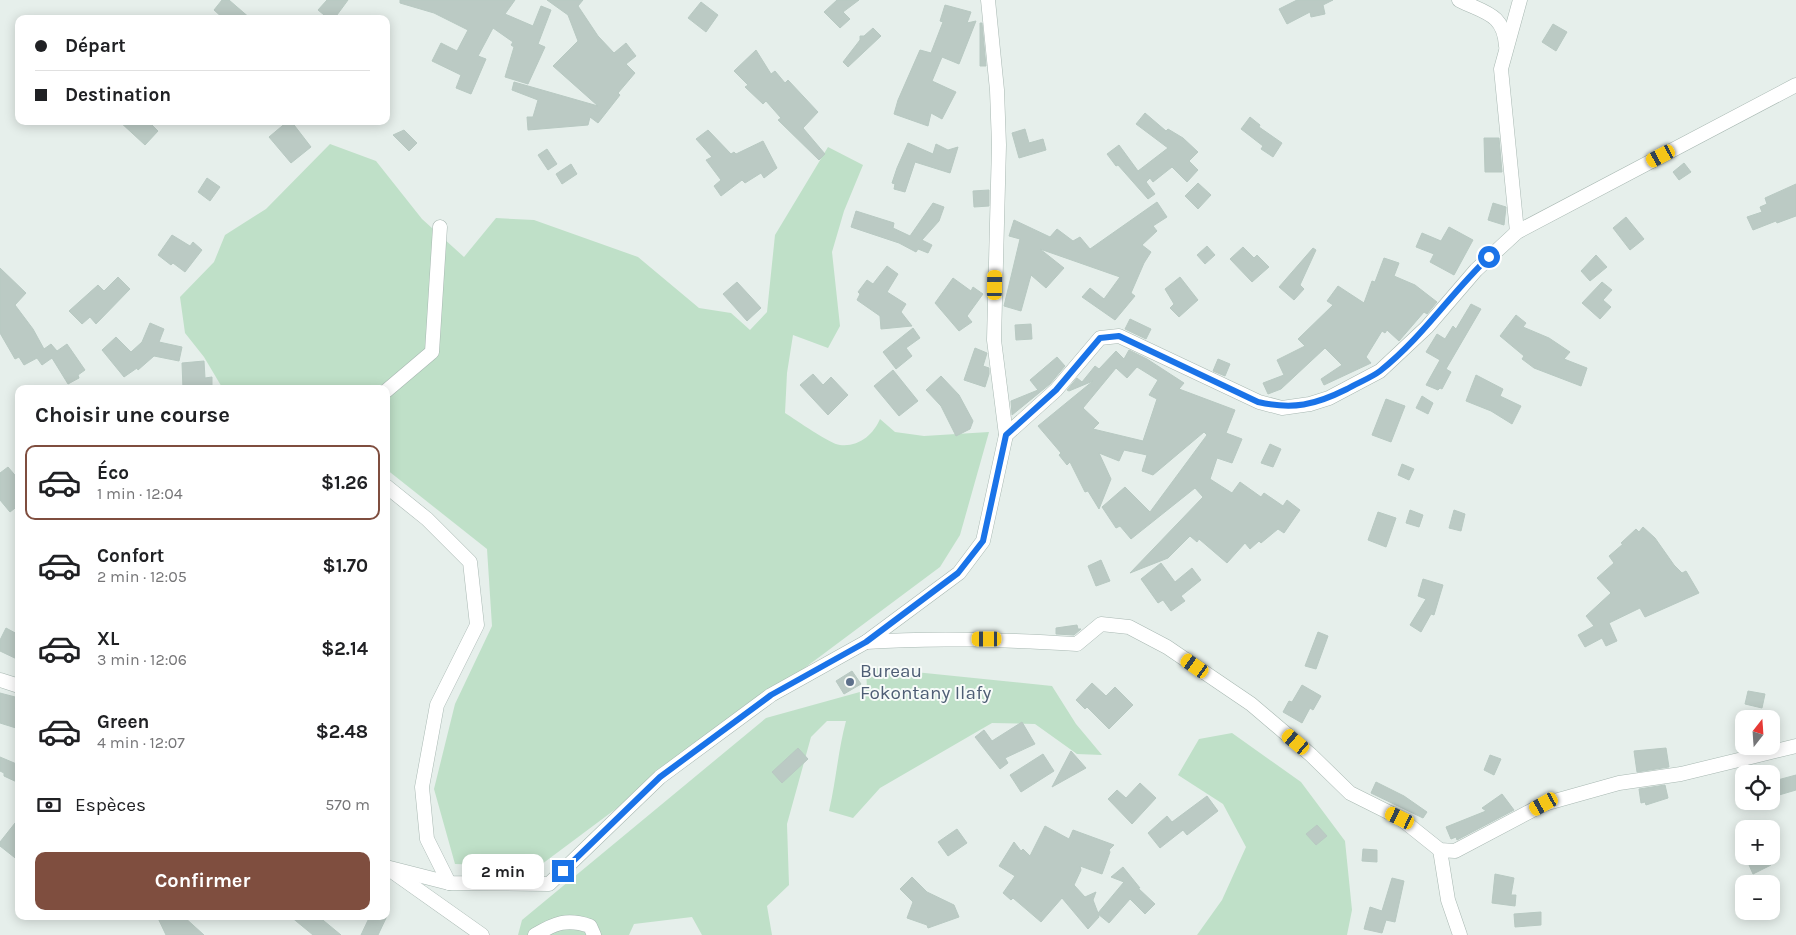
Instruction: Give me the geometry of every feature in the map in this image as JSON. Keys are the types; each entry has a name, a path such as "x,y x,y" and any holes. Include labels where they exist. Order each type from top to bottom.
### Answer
{"street":[{"path":"390,868 450,883 549,884 660,777 771,695 866,642 958,573 983,541 1006,435 994,340 999,144 998,90 988,0"},
{"path":"1460,0 1494,15 1505,33 1507,54"},
{"path":"1517,232 1502,69 1520,0"},
{"path":"1006,435 1056,390 1100,338 1119,336 1258,402 1282,408 1310,404 1329,398 1380,371 1427,327 1476,270 1517,232 1796,85"},
{"path":"390,388 432,352 440,228"},
{"path":"390,489 428,519 470,562 477,626 437,705 422,787 427,839 450,883"},
{"path":"866,642 910,639 987,639 1077,644 1101,624 1129,627 1167,646 1251,704 1311,754 1350,793 1400,818 1440,850 1455,851 1544,804 1619,784 1672,776 1796,746"},
{"path":"0,680 15,685"},
{"path":"1440,850 1448,900 1460,935"},
{"path":"390,870 482,935"},
{"path":"535,935 549,926 574,920 590,926 594,935"}],"green space":[{"path":"330,144 376,161 422,219 464,257 496,218 534,220 638,257 699,308 731,313 750,330 767,312 775,235 828,147 863,165 844,211 832,252 840,326 828,348 793,335 787,373 785,413 821,436 840,445 853,444 864,439 880,419 895,432 924,436 989,432 960,535 940,567 538,867 455,864 434,789 455,704 492,626 487,549 390,472 390,385 221,385 204,357 185,333 180,297 214,262 225,235 266,209"},
{"path":"866,667 1052,686 1076,724 1102,755 1077,754 1035,724 992,723 880,788 853,818 829,811 846,721 827,721 811,737 787,824 789,885 767,906 772,935 702,935 692,917 634,924 629,935 518,935 522,920 766,718 867,690"},
{"path":"1232,733 1301,782 1345,841 1352,910 1347,935 1197,935 1222,900 1246,847 1223,804 1178,775 1199,739"}],"building":[{"path":"222,0 229,0 246,15 220,15 214,10"},
{"path":"327,0 348,0 337,15 324,15 318,10"},
{"path":"400,0 515,0 505,14 533,26 541,6 551,10 538,44 545,47 528,84 505,77 514,47 511,45 513,42 493,28 478,56 486,59 471,94 456,88 461,75 432,61 441,43 457,51 468,30 434,13 400,3"},
{"path":"547,0 583,0 578,6 598,36 614,53 626,43 636,56 626,64 635,73 618,93 620,95 598,123 590,117 588,125 528,130 527,117 533,117 538,100 512,90 514,82 598,106 553,66 578,41 568,15"},
{"path":"837,0 859,0 843,12 850,19 840,28 824,12"},
{"path":"1297,0 1333,0 1323,5 1325,14 1311,17 1310,12 1287,24 1279,9"},
{"path":"701,2 718,15 706,32 688,18"},
{"path":"945,5 971,12 967,23 976,21 959,64 942,57 932,81 956,92 942,119 931,113 928,126 894,114 898,100 920,50 931,53 943,22 940,21"},
{"path":"980,23 982,23 986,66 980,66"},
{"path":"1553,24 1567,32 1556,51 1542,42"},
{"path":"873,28 881,36 848,67 843,62 860,40 860,36 864,36"},
{"path":"756,50 771,74 775,71 785,83 788,80 818,112 803,128 825,154 819,160 778,120 781,118 766,101 763,104 745,87 748,85 734,71"},
{"path":"1145,113 1166,131 1168,129 1183,138 1198,152 1189,161 1198,170 1187,182 1172,167 1153,182 1150,178 1146,182 1155,194 1148,199 1107,154 1119,145 1138,171 1168,148 1136,124"},
{"path":"1250,117 1260,125 1259,127 1282,143 1273,157 1261,149 1263,146 1241,129"},
{"path":"123,125 152,125 158,131 145,145"},
{"path":"283,125 294,125 311,147 291,163 269,137"},
{"path":"1025,129 1029,143 1043,139 1046,150 1019,158 1012,133"},
{"path":"404,130 417,143 409,151 393,135"},
{"path":"708,130 731,154 734,152 736,154 763,141 777,168 764,178 761,173 745,183 742,180 721,196 714,186 721,180 706,160 712,157 696,139"},
{"path":"1484,138 1499,138 1502,172 1485,172"},
{"path":"908,143 933,154 936,144 948,150 958,147 950,173 915,162 905,192 894,189 895,184 892,183"},
{"path":"547,149 557,164 548,170 538,155"},
{"path":"1684,163 1691,172 1679,180 1673,172"},
{"path":"571,164 577,174 562,184 556,174"},
{"path":"207,178 220,187 210,201 198,192"},
{"path":"1198,183 1211,195 1198,209 1185,196"},
{"path":"1796,184 1796,216 1753,230 1747,217 1762,212 1760,207 1767,204 1765,198"},
{"path":"989,190 989,206 974,207 973,191"},
{"path":"1157,202 1167,217 1153,226 1157,231 1142,245 1151,252 1131,293 1135,296 1115,320 1082,297 1090,288 1104,299 1120,277 1040,249 1064,268 1046,288 1031,275 1021,311 1004,306 1020,239 1009,236 1014,220 1050,237 1057,229 1073,241 1080,237 1090,249"},
{"path":"933,203 944,207 939,221 922,240 932,245 928,253 918,249 916,252 899,243 851,227 856,211 894,223 893,228 910,236"},
{"path":"1493,203 1506,207 1504,225 1488,220"},
{"path":"1626,217 1644,239 1630,250 1613,228"},
{"path":"1449,227 1473,240 1454,275 1430,262 1434,254 1416,247 1422,233 1441,241"},
{"path":"172,235 190,246 193,242 202,250 185,272 173,263 171,265 158,255"},
{"path":"1207,246 1215,255 1205,264 1197,255"},
{"path":"1243,247 1254,258 1257,255 1269,267 1252,282 1230,259"},
{"path":"1313,248 1316,250 1300,285 1304,289 1294,300 1279,287"},
{"path":"1596,255 1607,267 1590,281 1581,271"},
{"path":"1384,258 1399,263 1394,276 1415,285 1437,302 1427,314 1424,312 1399,341 1387,330 1385,333 1382,331 1366,357 1371,363 1324,385 1321,379 1342,365 1325,348 1281,389 1268,394 1263,383 1284,375 1277,360 1305,346 1298,339 1333,305 1327,301 1338,286 1364,303 1372,281 1375,282"},
{"path":"887,266 898,274 887,292 906,304 901,312 912,326 881,329 880,316 857,300 860,294 858,292 867,280 873,284"},
{"path":"0,268 26,293 15,305 33,329 44,349 51,344 57,351 67,344 85,370 78,375 79,378 68,384 52,358 42,365 37,358 24,365 19,357 15,359 0,333"},
{"path":"118,277 130,289 96,324 90,317 82,324 69,311 98,285 104,291"},
{"path":"1180,277 1198,300 1179,317 1170,308 1174,304 1165,289"},
{"path":"953,278 971,291 973,287 983,294 967,316 972,322 959,331 935,303"},
{"path":"737,282 761,308 747,321 723,294"},
{"path":"1602,282 1612,290 1603,300 1611,307 1600,319 1582,303"},
{"path":"1471,304 1481,309 1446,369 1451,372 1442,389 1438,390 1426,385 1440,360 1426,352 1437,334 1445,339 1453,326 1456,329"},
{"path":"1516,315 1526,323 1523,327 1549,338 1570,352 1564,359 1587,368 1581,386 1534,368 1522,359 1524,356 1500,336"},
{"path":"1130,319 1151,329 1146,339 1125,329"},
{"path":"150,323 164,329 159,342 182,347 179,361 154,356 138,370 137,368 124,377 102,350 116,337 131,352 142,342"},
{"path":"1031,324 1032,339 1016,340 1015,325"},
{"path":"913,328 920,338 906,348 912,356 896,369 883,352"},
{"path":"975,348 987,353 983,366 989,368 989,374 985,387 964,380"},
{"path":"1129,350 1147,359 1184,383 1179,389 1235,410 1226,433 1242,439 1232,463 1217,458 1210,479 1232,493 1240,482 1261,497 1264,493 1283,506 1287,500 1300,510 1284,533 1278,529 1261,543 1259,541 1250,549 1245,543 1227,563 1199,539 1197,542 1190,536 1168,558 1130,573 1203,497 1195,488 1131,539 1120,526 1116,528 1102,507 1125,487 1150,512 1207,435 1204,432 1153,475 1142,471 1147,455 1124,450 1119,461 1099,453 1111,479 1099,509 1088,491 1085,492 1070,462 1067,465 1059,455 1061,453 1038,426 1093,381 1069,391 1067,390 1077,378 1082,382 1095,366 1099,369 1116,351 1124,359","holes":["1137,367 1158,380 1149,395 1157,399 1143,441 1093,429 1099,423 1083,408 1116,368 1127,378"]},
{"path":"1057,357 1065,366 1050,384 1012,415 1011,401 1038,390 1030,380"},
{"path":"1218,359 1230,364 1225,376 1213,371"},
{"path":"204,361 205,378 212,377 212,385 183,385 182,363"},
{"path":"893,370 918,401 899,416 874,386"},
{"path":"813,374 823,385 831,377 848,395 828,415 800,385"},
{"path":"1476,375 1503,389 1500,396 1521,406 1512,424 1491,411 1466,401"},
{"path":"941,376 959,395 973,421 970,429 956,436 941,406 926,390"},
{"path":"1422,396 1433,403 1428,414 1416,408"},
{"path":"1386,399 1405,406 1391,442 1372,435"},
{"path":"1270,444 1281,449 1273,467 1261,463"},
{"path":"1402,464 1414,469 1409,480 1398,475"},
{"path":"8,467 15,475 15,508 10,512 0,500 0,473"},
{"path":"1410,510 1423,515 1419,527 1406,523"},
{"path":"1454,510 1465,514 1461,531 1449,528"},
{"path":"1378,512 1396,518 1386,547 1368,540"},
{"path":"1643,527 1655,538 1674,565 1682,573 1686,571 1699,593 1645,617 1640,608 1609,623 1617,641 1606,646 1602,638 1585,647 1578,635 1594,626 1586,616 1611,593 1597,578 1614,563 1609,556 1636,529 1639,532"},
{"path":"1101,560 1110,581 1096,586 1088,566"},
{"path":"1161,563 1175,582 1192,568 1201,580 1181,596 1185,601 1171,611 1163,600 1158,603 1141,579"},
{"path":"1423,579 1443,585 1434,615 1431,614 1421,632 1410,625 1426,599 1418,596"},
{"path":"1077,625 1078,629 1081,629 1074,635 1056,634 1056,628"},
{"path":"6,628 15,633 15,658 0,651 0,640"},
{"path":"1318,632 1328,636 1316,669 1305,666"},
{"path":"852,671 861,684 844,694 836,681"},
{"path":"1092,683 1106,696 1115,687 1133,705 1109,729 1087,707 1085,709 1076,700"},
{"path":"1302,685 1321,696 1313,710 1310,708 1302,723 1283,712 1289,701 1292,702"},
{"path":"1748,691 1765,694 1762,708 1745,704"},
{"path":"0,693 15,697 15,728 0,723"},
{"path":"1022,722 1035,744 1005,758 1008,763 1000,769 975,737 984,730 992,741"},
{"path":"798,748 808,759 782,783 772,772"},
{"path":"1666,748 1669,767 1637,772 1634,751"},
{"path":"1071,751 1086,768 1052,787"},
{"path":"1043,754 1054,771 1021,792 1010,775"},
{"path":"1490,755 1501,759 1494,775 1484,770"},
{"path":"0,757 15,763 15,781 4,776 4,773 0,771"},
{"path":"1796,775 1796,790 1780,795 1780,779"},
{"path":"1376,782 1404,796 1427,812 1423,818 1371,793"},
{"path":"1140,783 1156,798 1132,824 1108,799 1117,790 1126,798"},
{"path":"1665,785 1668,798 1646,805 1645,802 1641,803 1639,789"},
{"path":"1502,794 1514,810 1457,840 1456,837 1451,839 1446,827 1486,811 1482,808"},
{"path":"1207,796 1218,811 1187,835 1183,830 1160,848 1148,833 1167,816 1172,822"},
{"path":"15,823 15,858 0,846 0,842"},
{"path":"1317,825 1327,836 1316,845 1306,834"},
{"path":"1045,826 1069,839 1073,830 1114,845 1109,850 1110,852 1102,874 1080,866 1081,870 1074,885 1085,897 1096,892 1093,900 1098,913 1124,882 1111,877 1123,867 1140,888 1138,888 1155,904 1145,914 1130,899 1109,923 1098,914 1099,917 1088,929 1062,898 1041,922 1013,898 1011,900 1003,893 1015,876 999,866 1014,842 1021,851 1023,849 1030,856"},
{"path":"957,829 967,843 948,856 938,842"},
{"path":"1363,849 1377,850 1377,862 1362,861"},
{"path":"1749,865 1771,865 1753,874"},
{"path":"1495,874 1514,878 1511,895 1516,895 1515,906 1492,903"},
{"path":"912,877 927,892 954,905 959,917 928,928 927,925 907,918 913,902 900,889"},
{"path":"1392,878 1404,881 1395,922 1386,920 1382,933 1364,929 1370,907 1382,911"},
{"path":"1541,912 1541,925 1515,927 1514,914"},
{"path":"159,920 187,920 204,935 166,935"},
{"path":"295,920 323,920 341,935 313,935"},
{"path":"368,920 385,920 378,935 361,935"}],"place":[{"name":"Bureau Fokontany Ilafy","path":"850,682"}],"route":[{"path":"563,871 660,777 771,695 857,645 866,642 894,619 958,573 983,541 1006,435 1056,390 1100,338 1119,336 1258,402 1282,408 1310,404 1329,398 1380,371 1427,327 1489,257"}]}
